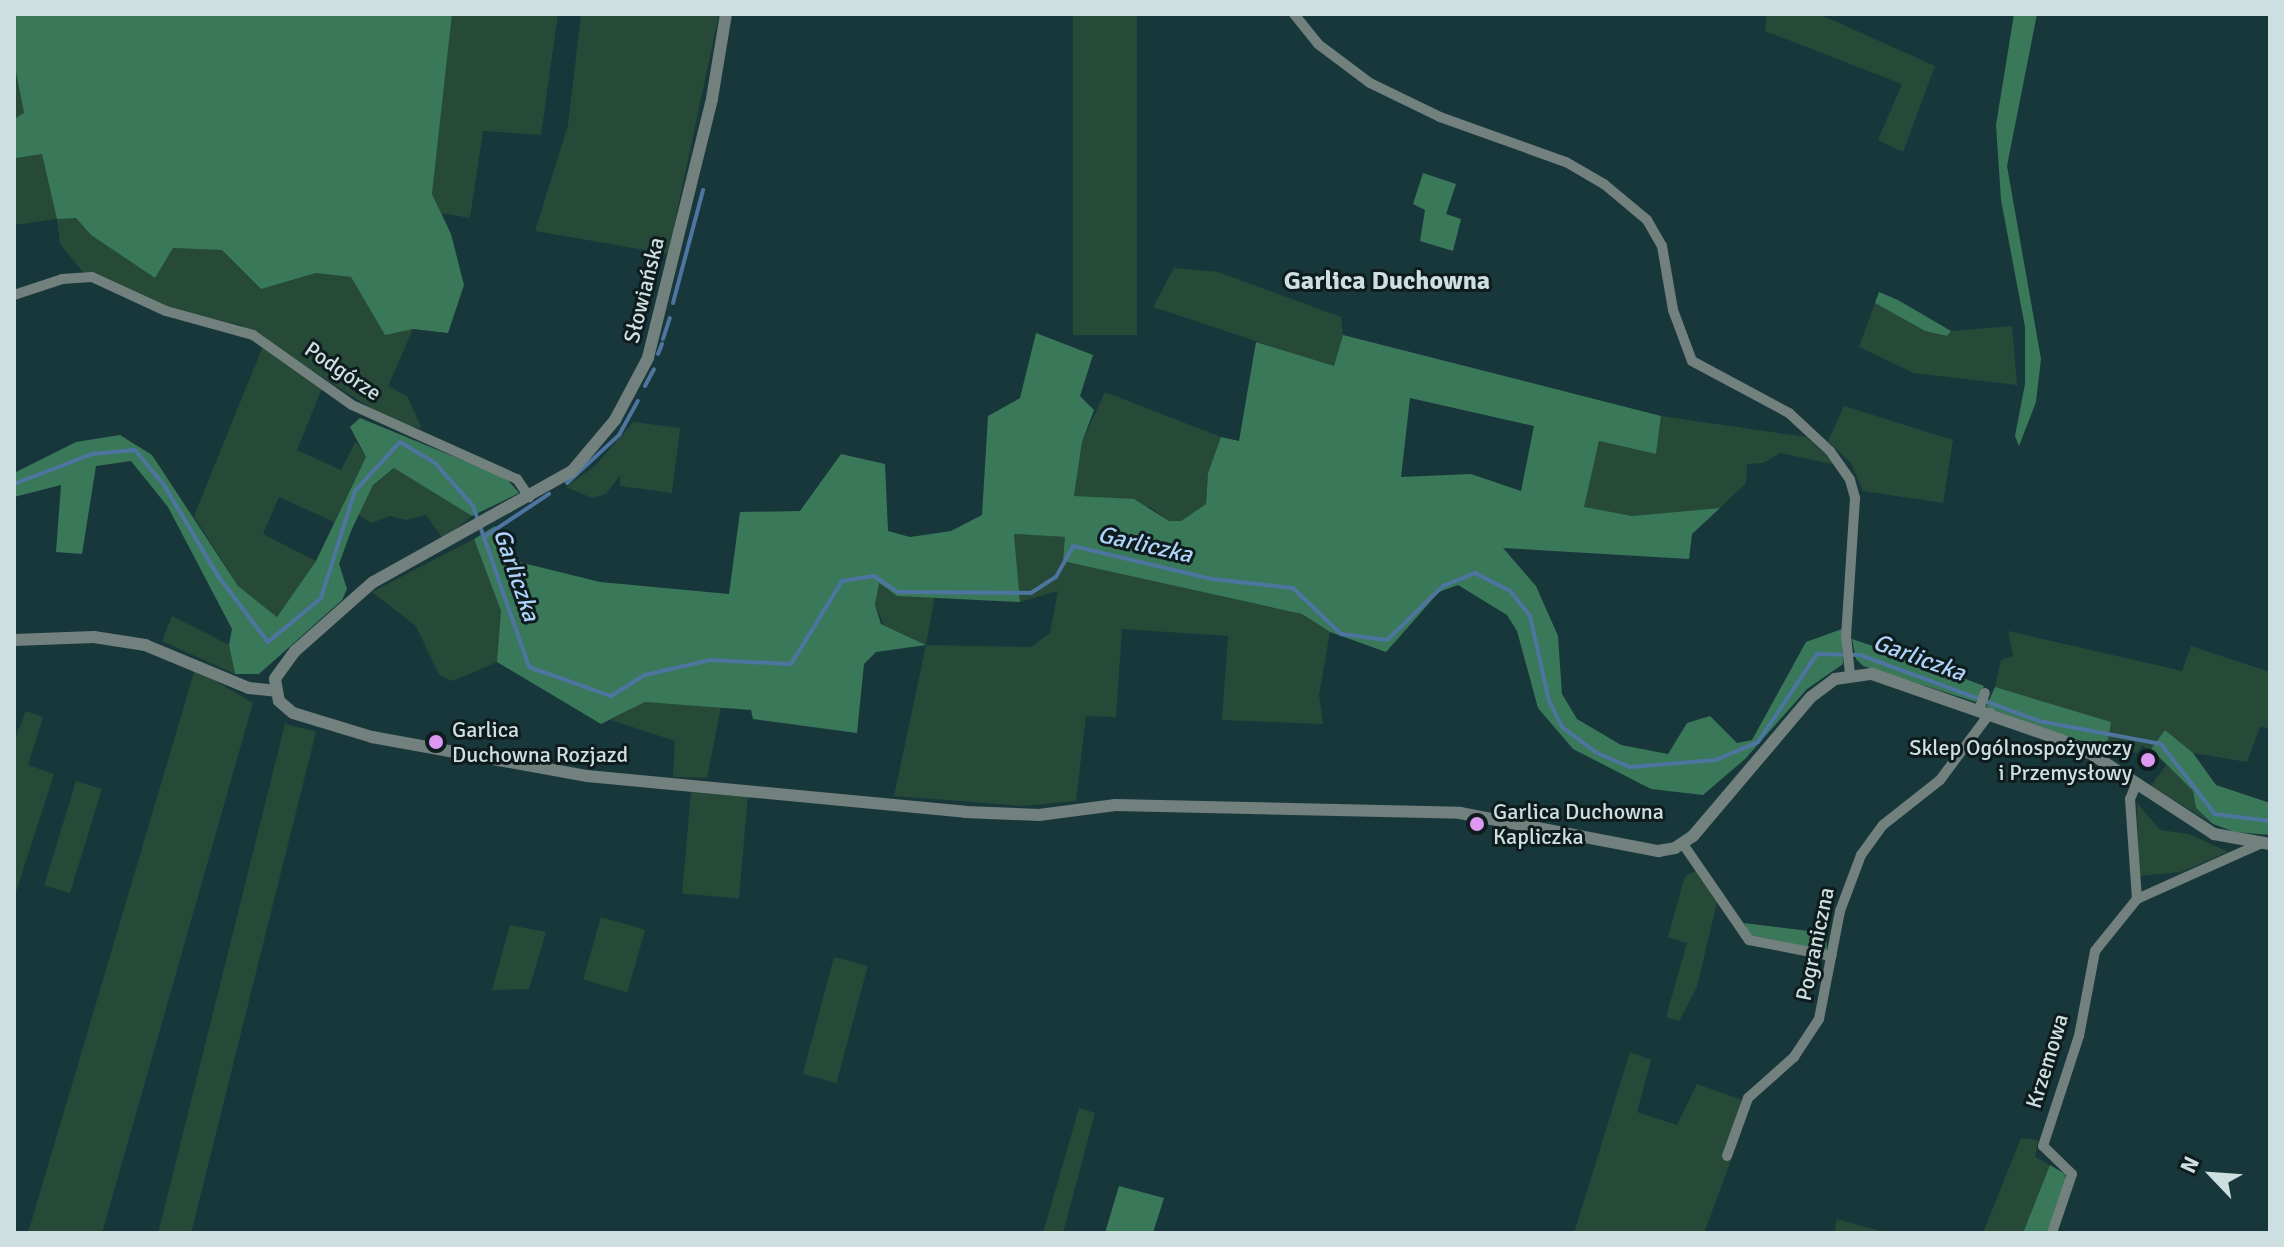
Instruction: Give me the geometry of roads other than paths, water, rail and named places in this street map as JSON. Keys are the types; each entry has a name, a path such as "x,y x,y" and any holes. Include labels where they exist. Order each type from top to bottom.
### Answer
{"street":[{"name":"Słowiańska","path":"276,691 282,665 373,582 572,471 615,420 648,358 712,99 726,14"},
{"path":"1294,14 1312,39 1360,77 1396,97 1581,169 1647,220 1662,246 1673,310 1692,361 1789,413 1830,451 1850,480 1855,498 1848,655 1850,674"},
{"name":"Podgórze","path":"14,295 83,276 125,291 166,311 253,335 352,405 517,479 529,497"},
{"path":"14,640 87,636 145,645 249,688 276,691 293,713 342,730 596,777 756,788 965,812 1039,815 1141,805 1460,813 1521,821 1632,849 1658,851 1683,844 1811,697 1850,674 1872,674 1983,710 2081,749 2214,834 2266,844"},
{"name":"Pograniczna","path":"1727,1156 1748,1098 1794,1057 1815,1028 1840,911 1861,855 1883,825 1947,772 1983,710 1985,693"},
{"path":"2136,785 2130,799 2137,899"},
{"path":"1683,844 1749,940 1831,956"},
{"name":"Krzemowa","path":"2052,1233 2072,1174 2067,1164 2048,1153 2044,1135 2079,1036 2095,951 2137,899 2266,844"}],"waterway":[{"path":"673,303 703,190"},
{"path":"663,339 670,318"},
{"path":"658,354 662,344"},
{"path":"645,386 654,369"},
{"path":"567,483 619,435 638,401"},
{"name":"Garliczka","path":"14,484 92,454 135,450 164,485 218,576 268,642 321,598 355,491 400,442 435,463 473,506 529,667 611,696 645,675 710,660 791,664 842,581 874,576 898,592 1031,593 1056,577 1073,546 1212,579 1293,588 1341,634 1387,640 1443,586 1475,573 1510,591 1530,616 1549,701 1562,727 1597,753 1630,767 1716,760 1758,742 1817,654 1860,655 2039,721 2161,744 2215,814 2270,821"},
{"path":"484,537 549,494"}],"place":[{"name":"Garlica Duchowna Rozjazd","path":"436,742"},
{"name":"Sklep Ogólnospożywczy i Przemysłowy","path":"2148,760"},
{"name":"Garlica Duchowna Kapliczka","path":"1477,824"}],"district":[{"name":"Garlica Duchowna","path":"1387,282"}]}
